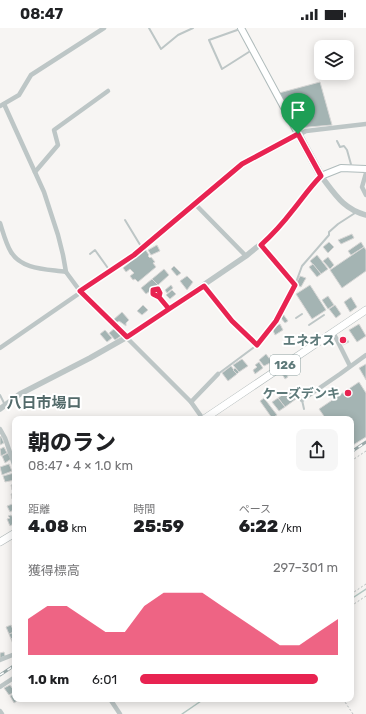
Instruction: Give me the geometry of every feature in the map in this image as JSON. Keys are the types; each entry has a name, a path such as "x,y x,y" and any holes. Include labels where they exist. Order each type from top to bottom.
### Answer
{"highway":[{"name":"126","path":"207,416 318,338 366,310"},
{"path":"0,542 12,535"}],"main road":[{"path":"242,28 321,176 336,169 366,168"}],"street":[{"path":"104,28 31,75 19,95 2,105 44,192 58,235 66,272 80,291 191,402 201,416"},
{"path":"35,172 58,145 54,130 108,92"},
{"path":"0,348 142,248 242,164 306,131 366,124"},
{"path":"366,173 362,187 366,195"},
{"path":"2,407 20,394 127,337 246,256 273,234 321,176 344,205 356,213 366,216"},
{"path":"194,203 246,256"},
{"path":"0,223 11,252 17,259 30,266 66,272"},
{"path":"330,331 350,366"},
{"path":"302,400 366,355"},
{"path":"191,402 218,374"},
{"path":"0,429 5,438 12,458"},
{"path":"0,660 12,655"},
{"path":"0,687 12,679"},
{"path":"112,702 120,714"}],"lane":[{"path":"149,28 161,49 182,33 193,28"},
{"path":"179,28 182,33"},
{"path":"242,28 210,40 222,69 253,50"},
{"path":"337,140 340,147 344,146 347,150 352,168"},
{"path":"218,374 257,345 276,321 295,285 302,266 329,235 329,232 338,224 356,213"},
{"path":"125,220 142,248"},
{"path":"261,245 295,285"},
{"path":"90,254 95,250 110,272"},
{"path":"204,286 232,321 257,345"},
{"path":"159,297 169,309"},
{"path":"296,318 302,314"},
{"path":"309,325 324,315"},
{"path":"0,395 2,407"},
{"path":"302,400 304,408"}],"path":[{"path":"354,459 366,451"},
{"path":"354,592 366,584"},
{"path":"354,604 366,596"},
{"path":"345,702 353,714"}],"building":[{"path":"320,82 332,125 297,128 279,93"},
{"path":"352,234 354,238 341,244 338,240"},
{"path":"329,242 334,247 328,253 323,247"},
{"path":"361,242 364,247 351,255 348,251"},
{"path":"157,245 160,251 151,255 148,250"},
{"path":"364,247 366,250 366,271 342,288 330,270"},
{"path":"145,249 149,255 148,256 155,262 153,263 156,267 138,282 135,279 133,280 130,276 134,273 130,269 126,272 123,268"},
{"path":"317,255 328,269 321,274 310,261"},
{"path":"328,257 334,265 330,269 323,261"},
{"path":"313,264 321,274 317,277 309,267"},
{"path":"174,266 181,273 177,276 171,269"},
{"path":"164,269 169,275 158,285 152,279"},
{"path":"187,276 193,282 187,290 180,281"},
{"path":"300,276 306,278 301,287 296,284"},
{"path":"152,279 158,285 146,294 141,288"},
{"path":"171,285 173,288 167,293 165,290"},
{"path":"310,285 326,310 312,319 296,294"},
{"path":"172,290 176,294 170,299 166,295"},
{"path":"328,296 334,305 328,309 322,300"},
{"path":"351,297 357,307 350,312 344,302"},
{"path":"143,305 148,310 142,315 137,311"},
{"path":"335,305 341,314 336,318 329,309"},
{"path":"122,312 129,320 126,323 126,326 119,321 116,323 113,320"},
{"path":"283,314 288,321 285,323 280,317"},
{"path":"280,324 283,330 275,335 272,328"},
{"path":"359,324 366,336 357,342 349,330"},
{"path":"115,328 121,336 115,340 109,333"},
{"path":"105,330 112,338 107,342 100,334"},
{"path":"345,336 349,342 343,345 339,339"},
{"path":"266,354 272,362 264,366 259,360"},
{"path":"242,359 248,366 239,372 233,365"},
{"path":"259,362 263,368 255,374 253,370 257,367 255,365"},
{"path":"366,364 366,380 359,368"},
{"path":"231,366 237,374 228,381 222,373"},
{"path":"235,368 239,372 237,374 233,370"},
{"path":"285,372 288,377 285,379 282,374"},
{"path":"359,382 366,393 366,437 354,444 354,416 324,416 319,409"},
{"path":"289,390 296,399 285,407 278,398"},
{"path":"264,398 277,415 271,416 260,401"},
{"path":"278,398 285,407 279,411 272,402"},
{"path":"1,436 4,443 0,445 0,437"},
{"path":"4,447 7,453 1,456 0,449"},
{"path":"8,453 11,459 5,463 2,456"},
{"path":"9,464 12,471 2,475 0,467"},
{"path":"12,474 12,481 5,482 3,476"},
{"path":"12,504 12,511 10,512 7,506"},
{"path":"8,516 12,516 12,525 10,526 7,519 10,518"},
{"path":"11,625 12,633 9,634 6,627"},
{"path":"12,633 12,638 11,639 9,634"},
{"path":"4,652 5,656 0,658 0,653"},
{"path":"10,685 12,688 12,694 9,695 4,688"}],"waterway":[{"path":"354,597 366,589"},
{"path":"182,714 200,702"}],"railway":[{"path":"354,450 366,442"},
{"path":"0,675 12,667"}],"place":[{"name":"エネオス","path":"343,340"},
{"name":"ケーズデンキ","path":"348,393"}],"district":[{"name":"八日市場ロ","path":"44,403"}],"route":[{"path":"298,134 242,164 134,255 80,291 127,337 169,309 159,297 153,294 152,292 156,288 160,293 159,297 169,309 204,286 232,321 257,345 276,321 295,285 261,245 294,210 312,185 321,176 298,134"}]}
